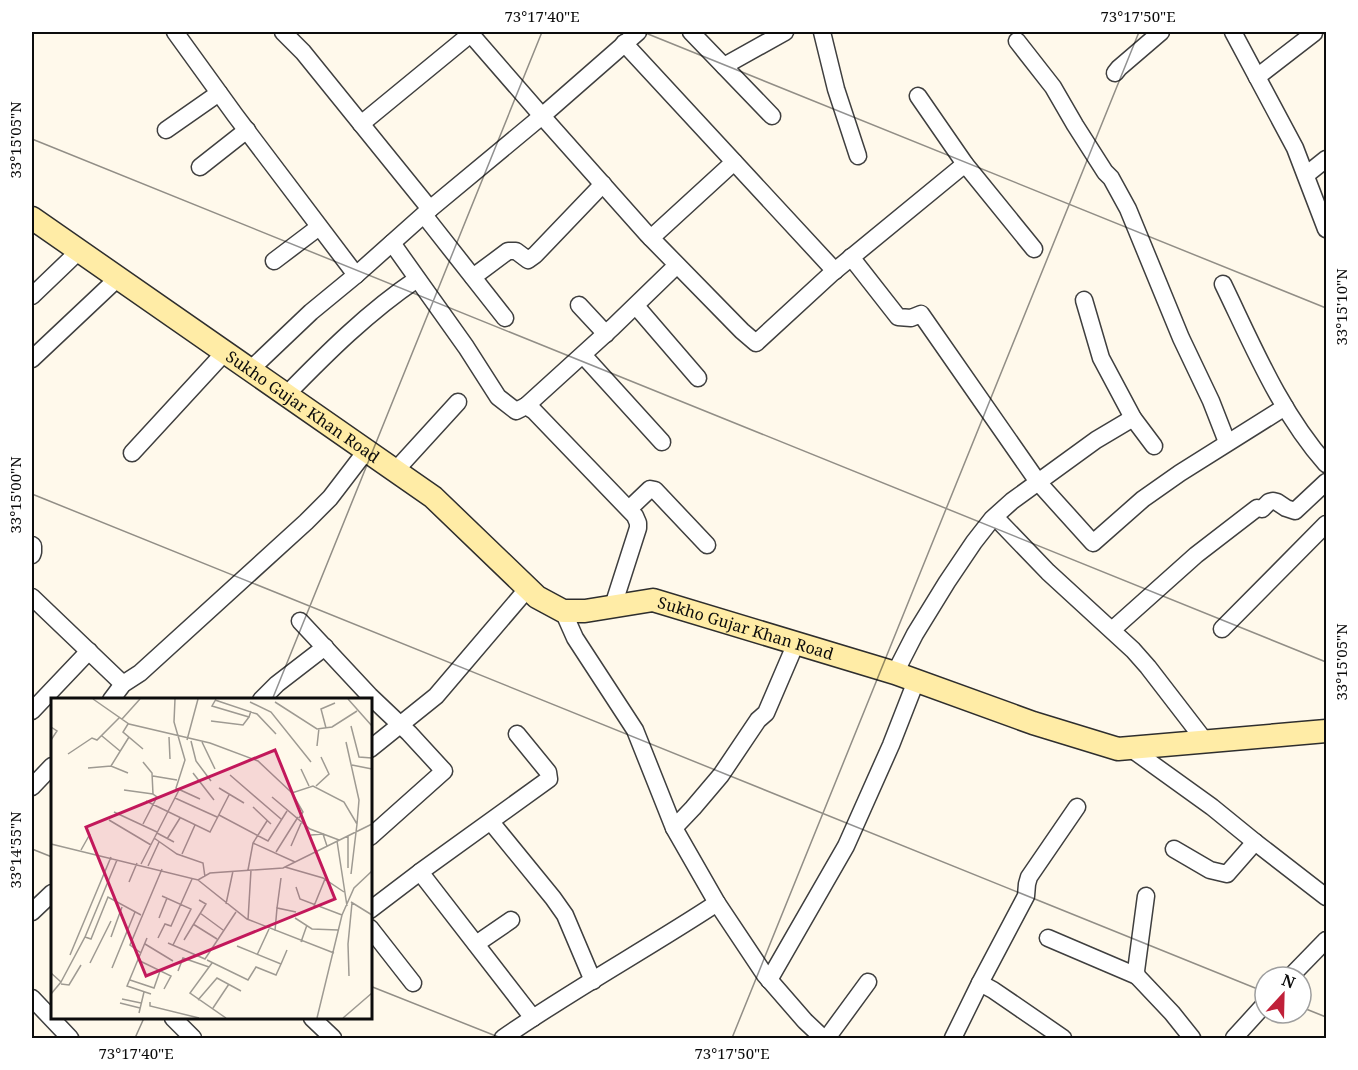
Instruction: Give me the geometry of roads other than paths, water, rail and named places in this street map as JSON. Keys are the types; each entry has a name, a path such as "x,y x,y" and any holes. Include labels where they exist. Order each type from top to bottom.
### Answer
{"main road":[{"name":"Sukho Gujar Khan Road","path":"32,218 433,497 537,597 563,611 585,611 653,600 895,674 1033,723 1118,749 1326,730"}],"street":[{"path":"175,32 356,275"},
{"path":"283,32 303,52 360,124 505,318"},
{"path":"360,124 471,32 542,116 651,238 756,343 835,271 965,164"},
{"path":"250,370 311,312 638,32"},
{"path":"691,32 772,116"},
{"path":"724,66 785,32"},
{"path":"822,32 836,89 858,156"},
{"path":"1115,73 1161,32"},
{"path":"1233,32 1295,148 1326,229"},
{"path":"1257,77 1314,33"},
{"path":"1017,41 1053,87 1122,199 1227,442"},
{"path":"624,43 835,271"},
{"path":"166,130 219,93"},
{"path":"918,96 965,164 1034,249"},
{"path":"200,167 246,130"},
{"path":"1306,175 1326,159"},
{"path":"651,238 734,162"},
{"path":"473,277 508,251 516,251 528,260 535,255 603,184"},
{"path":"274,261 320,227"},
{"path":"392,243 466,347 498,397 516,411 526,406 583,355 677,265"},
{"path":"32,296 79,251"},
{"path":"852,257 898,317 911,318 921,314 1038,482 1093,543 1143,499 1284,406"},
{"path":"32,359 118,278"},
{"path":"286,395 366,317 417,279"},
{"path":"1222,284 1284,406 1304,438 1326,464"},
{"path":"1084,300 1101,358 1133,418 1154,446"},
{"path":"579,304 606,334"},
{"path":"636,306 698,378"},
{"path":"132,453 225,352"},
{"path":"583,355 662,442"},
{"path":"395,471 458,402"},
{"path":"526,406 538,415 635,516 638,528 613,606"},
{"path":"895,674 915,633 946,582 995,517 1012,501 1096,440 1133,418"},
{"path":"112,698 123,684 140,673 293,534 330,498 366,451"},
{"path":"1112,630 1196,555 1257,508 1262,509 1273,501 1295,511 1326,482"},
{"path":"629,509 650,489 655,490 707,545"},
{"path":"995,517 1048,572 1133,650 1205,741"},
{"path":"1222,629 1326,524"},
{"path":"32,545 32,555"},
{"path":"372,747 436,696 528,588"},
{"path":"32,597 123,684"},
{"path":"563,611 575,638 635,730 674,828 717,903 769,980 805,1021 825,1038 868,982"},
{"path":"300,621 330,655 444,771 372,835"},
{"path":"674,828 721,775 758,720 766,713 796,643"},
{"path":"262,698 276,684 325,647"},
{"path":"32,711 89,651"},
{"path":"769,980 846,846 891,745 916,681"},
{"path":"372,908 549,780 548,772 517,734"},
{"path":"1130,748 1212,807 1326,897"},
{"path":"32,787 51,767"},
{"path":"953,1038 1026,896 1029,877 1077,807"},
{"path":"491,822 565,915 593,981"},
{"path":"1174,849 1210,870 1227,874 1255,842"},
{"path":"420,872 533,1018"},
{"path":"32,912 51,894"},
{"path":"1137,976 1146,896"},
{"path":"503,1038 717,903"},
{"path":"476,944 511,920"},
{"path":"372,931 413,983"},
{"path":"1048,938 1137,976 1192,1038"},
{"path":"1302,965 1326,940"},
{"path":"980,983 1063,1038"},
{"path":"32,998 51,1018"},
{"path":"1234,1038 1253,1017"},
{"path":"52,1019 70,1038"},
{"path":"175,1019 193,1038"},
{"path":"314,1019 333,1038"}]}
